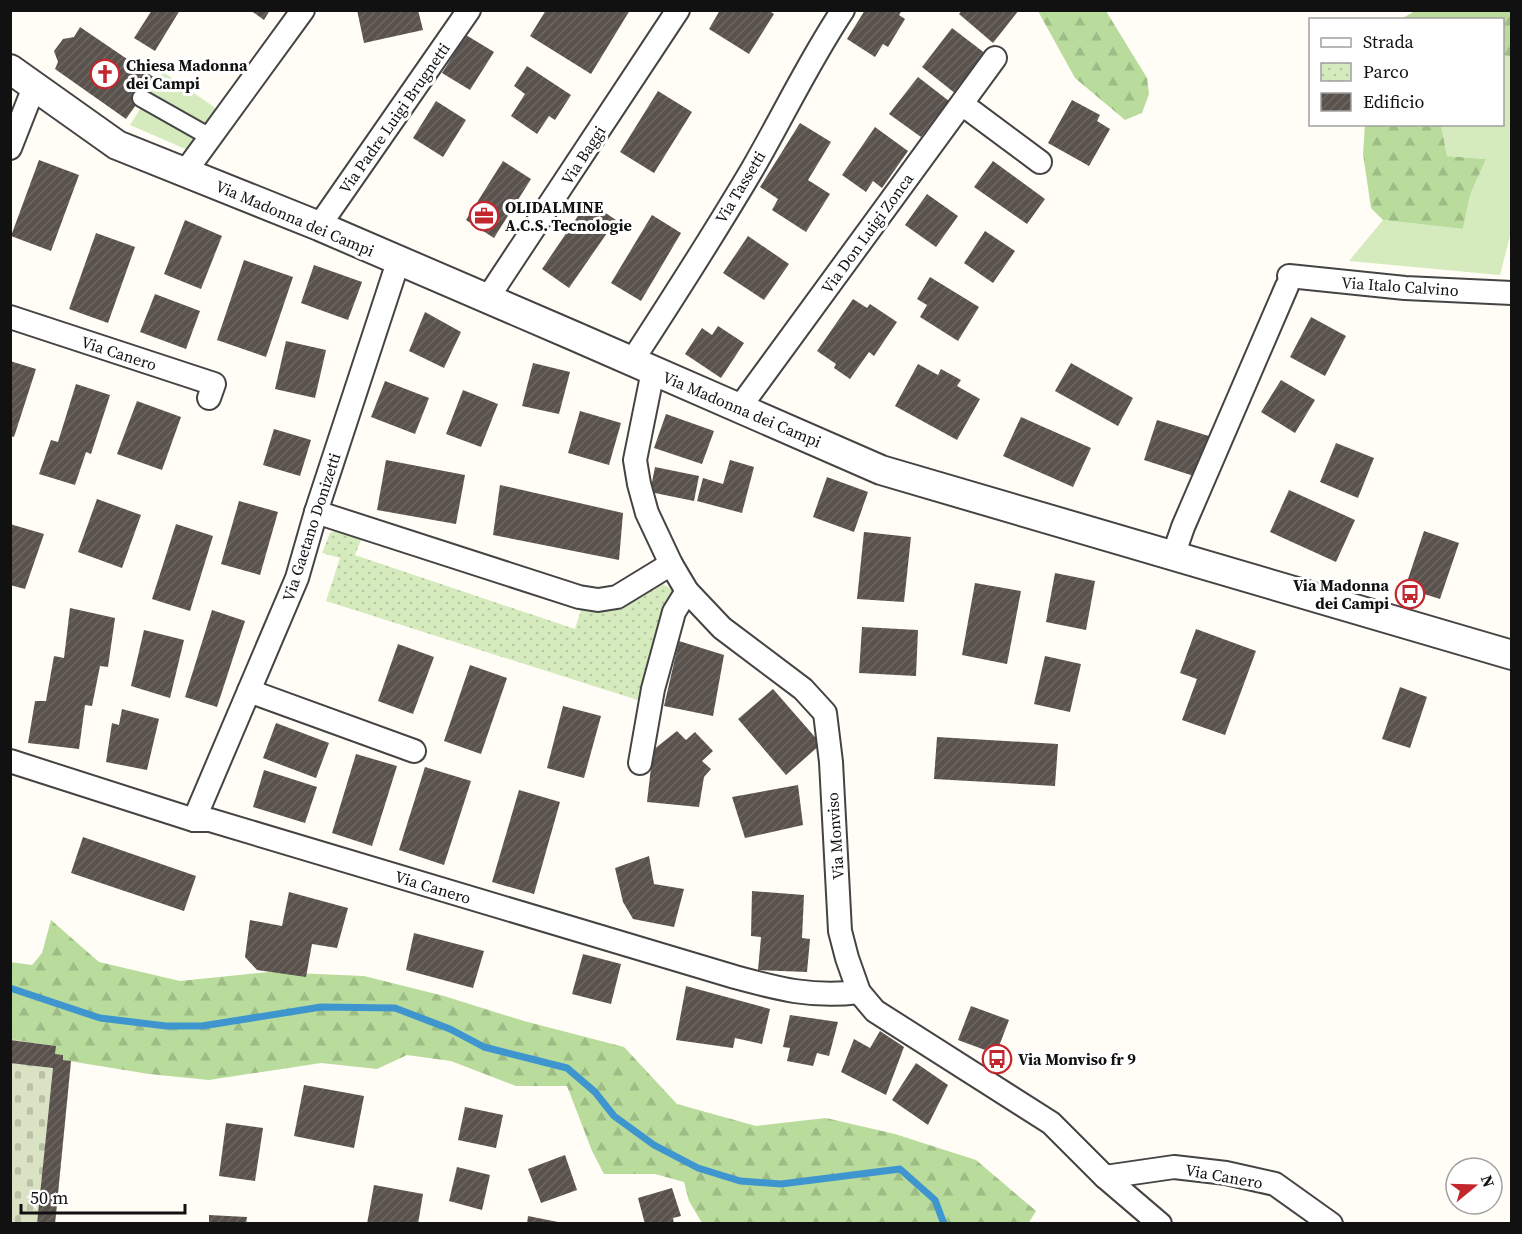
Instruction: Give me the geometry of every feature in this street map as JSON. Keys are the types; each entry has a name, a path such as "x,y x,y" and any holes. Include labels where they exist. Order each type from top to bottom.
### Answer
{"street":[{"path":"185,172 303,10"},
{"name":"Via Padre Luigi Brugnetti","path":"319,226 470,10"},
{"name":"Via Baggi","path":"487,299 678,10"},
{"name":"Via Tassetti","path":"643,366 785,113 807,67 843,10"},
{"name":"Via Don Luigi Zonca","path":"740,408 995,58"},
{"name":"Via Madonna dei Campi","path":"10,69 117,145 319,226 881,470 1512,655"},
{"path":"10,148 34,87"},
{"path":"141,98 210,138"},
{"path":"962,104 1040,162"},
{"name":"Via Gaetano Donizetti","path":"195,820 297,578 316,512 398,262"},
{"name":"Via Italo Calvino","path":"1173,556 1183,526 1288,281 1512,293"},
{"name":"Via Canero","path":"10,317 214,384 208,398"},
{"name":"Via Monviso","path":"643,366 635,460 647,513 671,564 687,591 722,628 803,689 825,713 831,762 840,931 859,992 875,1011 1051,1123 1105,1177 1160,1224"},
{"path":"316,512 579,597 598,600 617,597 671,564"},
{"path":"640,764 653,689 674,612 687,591"},
{"path":"249,691 414,751"},
{"name":"Via Canero","path":"10,761 195,820 210,820 788,991 839,995 859,992"},
{"name":"Via Canero","path":"1105,1177 1174,1167 1226,1173 1275,1185 1331,1224"}],"green space":[{"path":"1417,10 1511,11 1511,57 1504,55 1504,18 1403,18"},
{"path":"1038,11 1106,11 1147,78 1149,94 1142,113 1125,120 1075,78"},
{"path":"1504,55 1511,57 1512,228 1500,275 1349,261 1383,220 1463,229 1470,195 1486,159 1447,156 1441,126 1504,126"},
{"path":"163,72 217,109 190,151 130,125"},
{"path":"1365,126 1441,126 1447,156 1486,159 1470,195 1463,229 1383,220 1371,208 1363,154"},
{"path":"341,528 363,535 355,555 575,629 582,607 602,612 623,606 659,582 673,590 673,601 647,703 326,601 340,558 322,553 330,533"},
{"path":"51,920 99,962 180,981 269,972 364,976 624,1047 677,1104 756,1126 826,1118 895,1134 976,1160 1036,1211 1028,1224 702,1223 689,1201 684,1182 655,1174 604,1174 592,1151 567,1086 516,1086 451,1061 407,1055 377,1069 321,1063 209,1080 149,1074 63,1060 55,1054 11,1040 10,962 32,965 42,953"},
{"path":"11,1039 56,1046 55,1054 63,1055 63,1060 71,1061 55,1223 11,1224"}],"building":[{"path":"152,10 180,10 155,51 134,38"},
{"path":"250,10 270,10 264,20"},
{"path":"357,10 418,10 423,30 364,43"},
{"path":"546,10 630,10 591,74 530,36"},
{"path":"720,10 768,10 774,14 749,54 709,29"},
{"path":"865,10 902,10 899,15 905,19 888,47 883,44 875,57 847,39"},
{"path":"962,10 1019,10 993,43 959,14"},
{"name":"Chiesa Madonna dei Campi","path":"80,27 155,78 126,119 55,69 58,62 54,51 63,39 74,37"},
{"path":"952,28 986,54 956,94 922,67"},
{"path":"466,35 494,52 470,90 442,73"},
{"path":"527,66 571,95 555,120 549,116 537,134 511,116 525,94 514,86"},
{"path":"918,77 949,101 921,137 889,114"},
{"path":"658,91 692,112 654,173 620,152"},
{"path":"1072,100 1100,115 1097,121 1110,129 1089,166 1048,143"},
{"path":"436,101 466,120 443,157 413,138"},
{"path":"800,123 831,142 808,180 830,194 806,232 772,210 778,199 760,187"},
{"path":"875,127 908,151 882,188 873,181 866,192 842,175"},
{"path":"39,160 79,175 51,251 11,236"},
{"path":"503,161 531,179 494,238 466,220"},
{"path":"993,161 1045,199 1027,224 974,187"},
{"path":"927,194 958,216 936,247 905,225"},
{"path":"588,201 616,220 569,288 542,269"},
{"path":"652,215 681,233 641,301 611,283"},
{"path":"185,220 222,236 201,289 164,274"},
{"path":"985,231 1015,251 993,283 964,263"},
{"path":"96,233 135,247 108,323 69,309"},
{"path":"748,236 789,264 764,300 723,273"},
{"path":"244,260 293,277 266,357 217,340"},
{"path":"314,265 362,282 348,320 301,303"},
{"path":"930,277 979,307 958,341 920,317 927,305 917,299"},
{"path":"155,294 200,311 186,349 140,332"},
{"path":"853,299 867,308 870,304 897,322 874,356 869,352 850,379 834,368 836,364 817,351"},
{"path":"425,312 461,332 444,368 409,351"},
{"path":"1311,317 1346,336 1325,376 1290,357"},
{"path":"718,326 744,343 721,378 685,354 702,328 712,335"},
{"path":"286,341 326,350 315,398 275,389"},
{"path":"10,361 36,369 14,437 10,436"},
{"path":"533,363 570,372 559,414 522,406"},
{"path":"1071,363 1133,398 1118,426 1055,391"},
{"path":"918,364 938,375 941,369 961,380 957,386 980,399 957,440 895,406"},
{"path":"1281,380 1315,400 1295,433 1261,412"},
{"path":"385,381 429,398 415,434 371,417"},
{"path":"76,384 110,395 91,454 86,452 75,485 39,474 51,440 58,442"},
{"path":"463,390 498,404 481,447 446,434"},
{"path":"137,401 181,417 162,470 117,454"},
{"path":"580,411 621,423 609,465 568,453"},
{"path":"666,414 714,431 702,464 654,448"},
{"path":"1021,417 1091,448 1073,487 1003,456"},
{"path":"1157,420 1212,437 1200,478 1144,460"},
{"path":"274,429 311,440 300,476 263,465"},
{"path":"1336,443 1374,458 1358,498 1320,482"},
{"path":"386,460 465,475 456,524 377,510"},
{"path":"730,460 754,467 742,513 697,501 703,478 723,484"},
{"path":"655,467 699,476 694,501 650,492"},
{"path":"827,477 868,492 854,532 813,517"},
{"path":"500,485 623,513 619,560 493,535"},
{"path":"1289,490 1355,520 1336,562 1270,532"},
{"path":"97,499 141,515 122,568 78,552"},
{"path":"239,501 278,512 260,575 221,564"},
{"path":"10,524 44,534 25,589 10,585"},
{"path":"176,524 213,536 190,611 152,599"},
{"path":"1424,531 1459,543 1440,599 1405,588"},
{"path":"864,532 911,537 904,602 857,599"},
{"path":"1055,573 1095,581 1086,630 1046,622"},
{"path":"975,583 1021,591 1007,664 962,655"},
{"path":"70,608 115,618 108,667 100,666 92,706 85,705 79,749 28,743 35,701 46,701 54,656 64,658"},
{"path":"212,610 245,621 217,707 185,697"},
{"path":"862,627 918,630 916,676 859,673"},
{"path":"1196,629 1256,651 1225,735 1182,720 1197,679 1180,673"},
{"path":"144,630 184,640 170,698 131,686"},
{"path":"679,641 724,655 713,716 664,706"},
{"path":"398,644 434,657 413,714 378,701"},
{"path":"1045,656 1081,664 1070,712 1034,704"},
{"path":"470,665 507,678 481,754 444,741"},
{"path":"1400,687 1427,697 1410,748 1382,739"},
{"path":"773,689 821,744 786,775 738,719"},
{"path":"563,706 601,716 584,778 547,768"},
{"path":"122,709 159,719 147,770 106,762 112,723 119,725"},
{"path":"276,723 329,743 316,778 263,758"},
{"path":"677,731 686,740 695,732 713,751 702,761 711,769 704,777 699,807 647,802 653,750"},
{"path":"937,737 1058,744 1055,786 934,779"},
{"path":"356,754 397,766 372,846 332,833"},
{"path":"425,767 471,781 444,865 399,850"},
{"path":"264,770 317,787 305,823 253,807"},
{"path":"798,785 803,825 745,838 732,797"},
{"path":"519,790 560,802 534,894 492,882"},
{"path":"83,837 196,876 184,911 71,873"},
{"path":"649,856 654,884 684,889 674,927 633,919 623,902 615,868"},
{"path":"752,891 804,895 802,938 810,939 807,972 758,970 761,937 751,936"},
{"path":"289,892 348,908 337,948 312,944 306,977 257,970 245,957 250,920 282,926"},
{"path":"414,933 484,951 473,988 406,970"},
{"path":"583,954 621,964 611,1004 572,994"},
{"path":"686,986 770,1009 762,1044 735,1038 733,1048 676,1040"},
{"path":"971,1006 1009,1020 996,1054 958,1040"},
{"path":"790,1015 838,1022 829,1056 817,1053 813,1066 787,1061 790,1048 783,1047"},
{"path":"880,1031 904,1047 886,1095 841,1072 854,1039 870,1048"},
{"path":"10,1040 56,1046 55,1054 63,1055 63,1060 71,1061 55,1224 37,1224 53,1068 10,1063"},
{"path":"916,1063 948,1085 928,1125 892,1100"},
{"path":"304,1085 364,1096 354,1148 294,1136"},
{"path":"465,1107 503,1115 496,1148 458,1140"},
{"path":"226,1123 263,1128 255,1181 219,1176"},
{"path":"565,1155 577,1190 541,1203 528,1169"},
{"path":"457,1167 490,1175 482,1210 449,1201"},
{"path":"374,1185 423,1194 418,1224 367,1224"},
{"path":"672,1188 681,1216 673,1218 674,1224 645,1224 638,1198"},
{"path":"209,1215 247,1217 246,1224 209,1224"},
{"path":"528,1216 558,1222 558,1224 527,1224"}],"waterway":[{"path":"10,988 100,1018 166,1026 202,1026 321,1007 395,1008 450,1029 484,1047 567,1068 595,1092 614,1116 654,1145 698,1168 740,1181 781,1184 900,1169 935,1200 944,1224"}],"place":[{"name":"Chiesa Madonna dei Campi","path":"105,74"},
{"name":"OLIDALMINE A.C.S. Tecnologie","path":"484,216"},
{"name":"Via Madonna dei Campi","path":"1410,594"},
{"name":"Via Monviso fr 9","path":"997,1059"}]}
